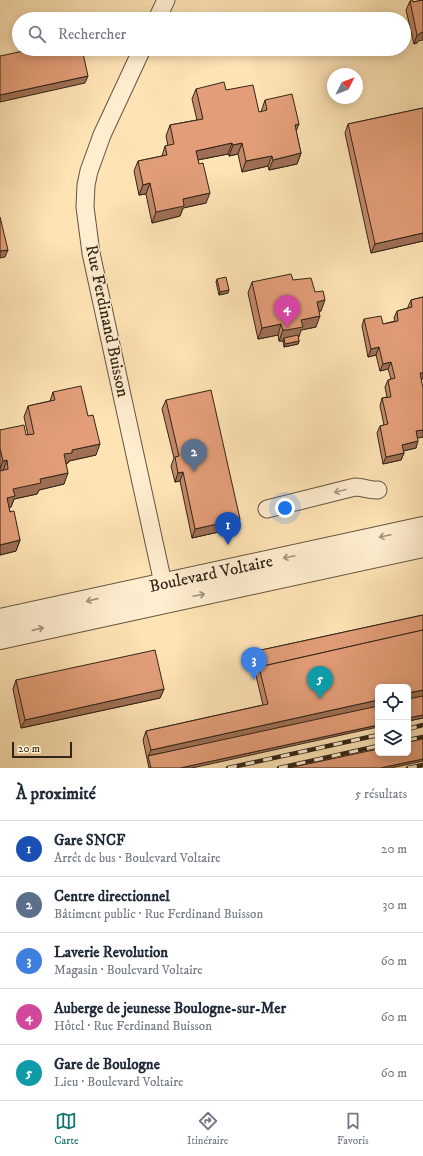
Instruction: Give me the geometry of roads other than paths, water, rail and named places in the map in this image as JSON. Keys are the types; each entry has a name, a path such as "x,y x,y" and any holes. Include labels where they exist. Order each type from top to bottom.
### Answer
{"street":[{"path":"160,12 166,0"},
{"name":"Rue Ferdinand Buisson","path":"139,56 96,149 86,185 85,207 91,253 165,593"},
{"path":"267,509 355,487 374,491 378,490"},
{"name":"Boulevard Voltaire","path":"0,638 165,593 423,528"},
{"name":"Boulevard Voltaire","path":"0,620 165,593 423,546"}],"railway":[{"path":"411,728 423,725"},
{"path":"228,768 375,736"},
{"path":"411,739 423,737"},
{"path":"279,768 375,747"},
{"path":"408,768 423,765"}],"place":[{"name":"Auberge de jeunesse Boulogne-sur-Mer","path":"287,328"},
{"name":"Centre directionnel","path":"194,472"},
{"name":"Gare SNCF","path":"228,545"},
{"name":"Laverie Revolution","path":"254,680"},
{"name":"Gare de Boulogne","path":"320,699"}]}
